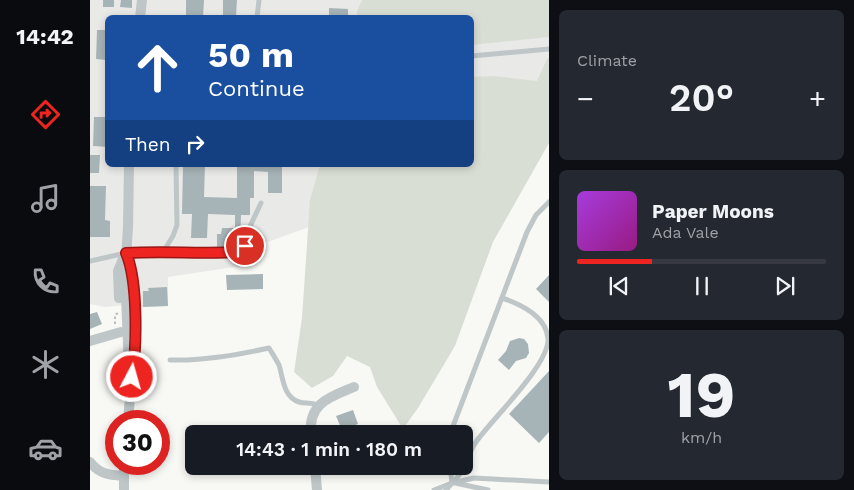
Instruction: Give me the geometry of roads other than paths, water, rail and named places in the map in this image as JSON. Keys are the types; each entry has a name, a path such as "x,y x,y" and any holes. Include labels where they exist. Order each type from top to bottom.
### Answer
{"street":[{"path":"140,15 142,0"},
{"path":"129,167 126,253 118,271 127,304 135,362 129,410"},
{"path":"126,253 131,266 127,304 121,332 127,410"},
{"path":"90,341 121,332"},
{"path":"312,425 312,416 318,405 331,397 354,388"},
{"path":"90,462 95,470 106,475 123,476 124,490"},
{"path":"316,475 318,490"}],"lane":[{"path":"256,15 259,0"},
{"path":"474,56 549,49"},
{"path":"163,252 173,236 177,225 176,167"},
{"path":"453,425 528,232 536,215 549,202"},
{"path":"90,260 126,253 207,254 241,252 245,246 246,235 261,203"},
{"path":"446,490 464,468 475,442 527,381 547,348 546,328 538,319 528,310 502,298"},
{"path":"170,360 194,360 242,354 269,348 279,366 286,390 292,398 299,402 310,402 318,405"},
{"path":"451,475 452,483"},
{"path":"434,490 452,483 474,478 549,482"},
{"path":"452,483 488,490"}]}
